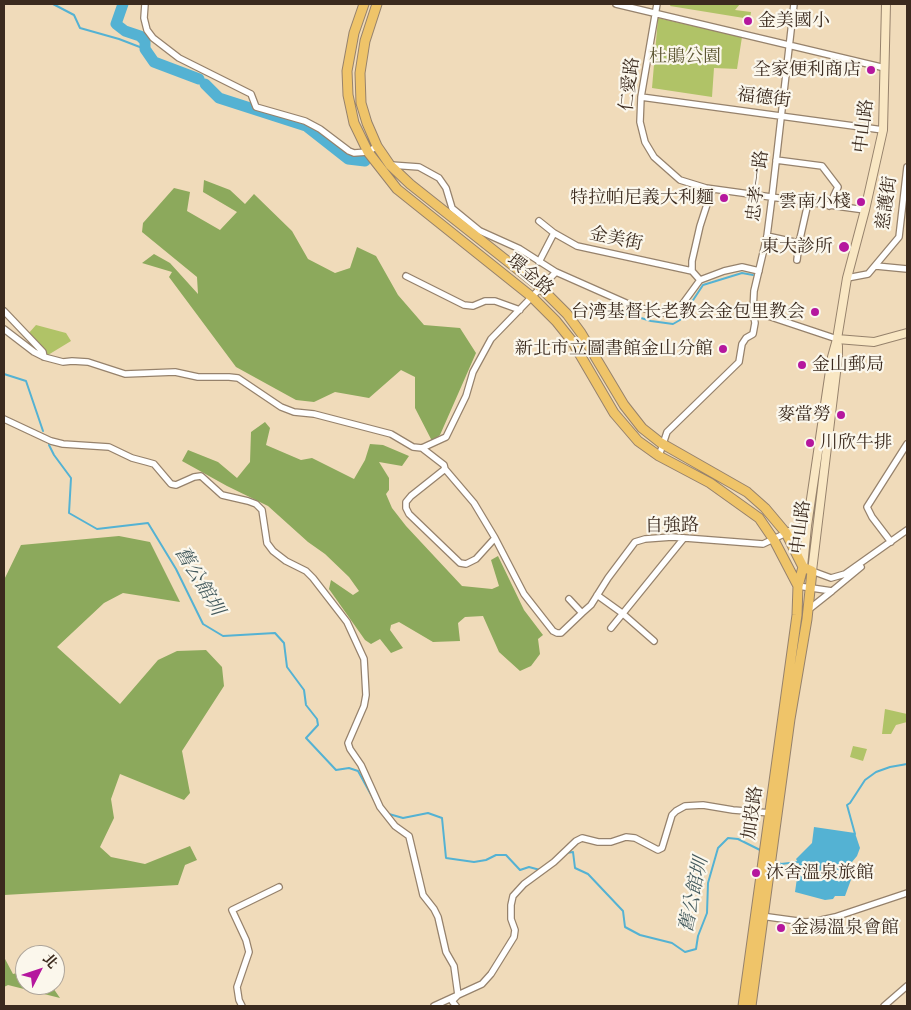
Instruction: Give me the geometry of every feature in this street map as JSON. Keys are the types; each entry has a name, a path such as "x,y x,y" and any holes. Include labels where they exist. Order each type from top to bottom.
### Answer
{"main road":[{"name":"環金路","path":"364,4 354,33 347,72 348,94 354,123 368,152 397,189 532,296 556,320 572,341 614,413 638,441 659,456 710,483 759,518 774,540 798,586"},
{"name":"環金路","path":"377,4 365,41 360,73 361,103 377,146 390,165 410,184 540,287 567,314 581,333 624,405 642,428 662,444 747,492 765,508 786,534 803,566"},
{"path":"786,717 797,615 798,586 803,566 812,571"},
{"name":"中山路","path":"786,717 808,610 812,571"},
{"name":"加投路","path":"751,1006 764,917 773,814 786,717"},
{"name":"加投路","path":"743,1006 754,915 773,814"}],"street":[{"path":"145,4 144,18 146,30 154,38 179,58 250,94 256,107 305,121 320,129 348,152 354,154 368,152 377,146"},
{"path":"616,4 886,68"},
{"name":"仁愛路","path":"657,4 641,97 640,122 645,142 654,157 680,180 712,189 865,210"},
{"name":"忠孝一路","path":"659,456 666,432 739,362 742,344 746,338 753,334 755,323 753,311 754,291 767,236 794,4"},
{"name":"中山路","path":"803,566 807,526 832,357 837,339 847,278 883,130 886,68 886,4"},
{"name":"福德街","path":"641,97 797,118 820,123 883,130"},
{"path":"776,160 822,166 838,187 829,206"},
{"path":"390,165 419,167 439,178 446,188 452,208 480,231 515,246 556,272 626,302 658,313 671,313 682,306 700,280 724,271 742,267 759,271"},
{"name":"慈護街","path":"847,278 868,274 899,237 907,167"},
{"path":"700,280 692,271 692,261 700,226 712,189"},
{"path":"797,260 798,242 808,203"},
{"name":"金美街","path":"539,221 554,233 577,246 692,271"},
{"path":"539,262 554,233"},
{"path":"767,236 798,242"},
{"name":"慈護街","path":"876,266 907,268"},
{"path":"4,329 34,352 63,362 88,362 125,374 174,372 198,377 238,378 264,397 288,410 314,414 391,434 413,447 422,448 446,437 466,396 473,372 491,340 556,272"},
{"path":"406,276 464,305 473,306 485,301 495,301 520,310"},
{"path":"4,311 43,352 44,357"},
{"path":"753,311 837,339 874,342 907,333"},
{"name":"中山路","path":"812,571 838,356 837,339"},
{"path":"4,419 51,441 63,444 109,447 132,458 154,464 171,484 176,485 201,476 222,495 248,501 256,504 262,510 267,543 273,551 286,561 306,571 313,578 347,622 364,659 366,695 364,706 348,743 364,769 380,806 395,826 409,836 423,895 438,917 446,952 454,966 458,995"},
{"path":"891,542 872,517 867,506 907,444"},
{"path":"422,448 444,465 474,503 496,538 472,562 466,564 460,563 409,514 406,508 406,502 411,496 446,469"},
{"path":"786,534 807,526"},
{"path":"812,571 831,578 845,574 907,530"},
{"name":"自強路","path":"496,538 524,594 553,631 561,633 591,605 635,542 645,538 672,537 763,544 786,534"},
{"path":"611,628 684,538"},
{"path":"808,610 879,551"},
{"path":"798,586 832,591"},
{"path":"597,594 654,641"},
{"path":"569,599 582,613"},
{"path":"434,1006 482,984 491,974 514,937 510,905 513,896 524,884 554,862 576,840 582,838 598,842 611,842 626,837 635,838 656,851 662,848 672,815 676,810 685,806 703,805 773,814"},
{"path":"242,1006 238,1000 237,987 248,952 246,940 232,910 279,888"},
{"path":"754,915 805,922 817,921 835,917 907,893"},
{"path":"884,1006 907,986"},
{"path":"456,1006 452,1001 458,995"}],"green space":[{"path":"671,4 740,4 735,10 751,12 750,19 670,6"},
{"name":"杜鵑公園","path":"658,18 742,37 737,69 714,68 712,97 652,88"},
{"path":"204,180 230,190 245,204 254,194 292,231 308,259 335,273 350,268 357,247 376,256 398,295 424,325 460,328 476,353 440,435 432,441 415,408 415,377 401,370 369,398 335,392 314,402 296,400 236,367 169,277 172,272 142,263 154,254 170,263 198,294 197,277 142,232 143,223 174,188 190,192 187,211 220,230 237,212 203,192"},
{"path":"36,325 66,333 71,341 48,355 28,334"},
{"path":"265,422 270,428 266,445 301,460 312,458 354,479 365,460 370,444 383,445 409,456 402,466 379,462 389,478 389,490 386,494 392,508 406,526 462,586 492,589 499,586 491,560 498,556 524,610 543,635 538,639 540,654 531,666 520,671 499,652 483,616 465,617 458,623 460,641 433,642 399,622 391,625 390,630 403,648 391,653 380,639 371,644 365,640 329,589 331,580 353,595 359,591 349,577 268,506 182,461 188,450 218,462 237,478 250,462 251,432"},
{"path":"119,536 150,542 180,602 123,593 104,603 57,647 120,704 158,660 177,651 206,650 222,667 224,686 182,751 190,793 184,800 120,774 111,799 114,818 100,847 111,857 145,864 190,846 197,860 185,865 178,885 4,895 4,580 21,545"},
{"path":"885,709 907,714 907,722 896,725 891,734 882,734"},
{"path":"853,746 867,749 863,761 850,757"},
{"path":"4,957 13,974 15,974 15,987 8,985 4,987"}],"water":[{"path":"814,827 855,833 860,848 857,856 847,868 852,877 845,896 835,896 833,899 825,900 795,892 799,864 796,859 812,843"}],"waterway":[{"path":"53,4 74,15 80,28 119,39 145,49"},
{"path":"123,4 116,24 125,31 140,36 145,41 145,49 154,62 199,79"},
{"path":"205,84 219,98 306,126 348,159 365,161"},
{"path":"575,312 583,306 596,312 631,315 651,321 673,324 680,320 703,285 742,273 753,275"},
{"name":"舊公館圳","path":"4,374 26,381 43,431"},
{"name":"舊公館圳","path":"49,445 71,478 69,513 97,529 148,523 176,569 203,624 223,636 275,633 284,643 287,667 304,690 306,705 317,719 318,725 306,738 336,770 349,768 358,771 374,800"},
{"name":"舊公館圳","path":"855,834 847,805 865,780 876,772 907,764"},
{"name":"舊公館圳","path":"389,814 403,818 428,813 442,818 446,858 474,862 486,860 496,855 506,855 520,870 529,867 540,870"},
{"name":"舊公館圳","path":"566,853 573,852 575,868 588,874 623,911 625,927 640,935 672,943 685,952 696,949 698,936 707,913 708,883 718,848 728,838 738,839 760,850"},
{"name":"舊公館圳","path":"775,861 781,864 798,862"}],"place":[{"name":"金美國小","path":"748,21"},
{"name":"全家便利商店","path":"871,70"},
{"name":"特拉帕尼義大利麵","path":"724,198"},
{"name":"雲南小棧","path":"861,202"},
{"name":"東大診所","path":"844,247"},
{"name":"台湾基督长老教会金包里教会","path":"815,312"},
{"name":"新北市立圖書館金山分館","path":"723,349"},
{"name":"金山郵局","path":"802,365"},
{"name":"麥當勞","path":"841,415"},
{"name":"川欣牛排","path":"810,443"},
{"name":"沐舍溫泉旅館","path":"756,873"},
{"name":"金湯溫泉會館","path":"781,928"}]}
